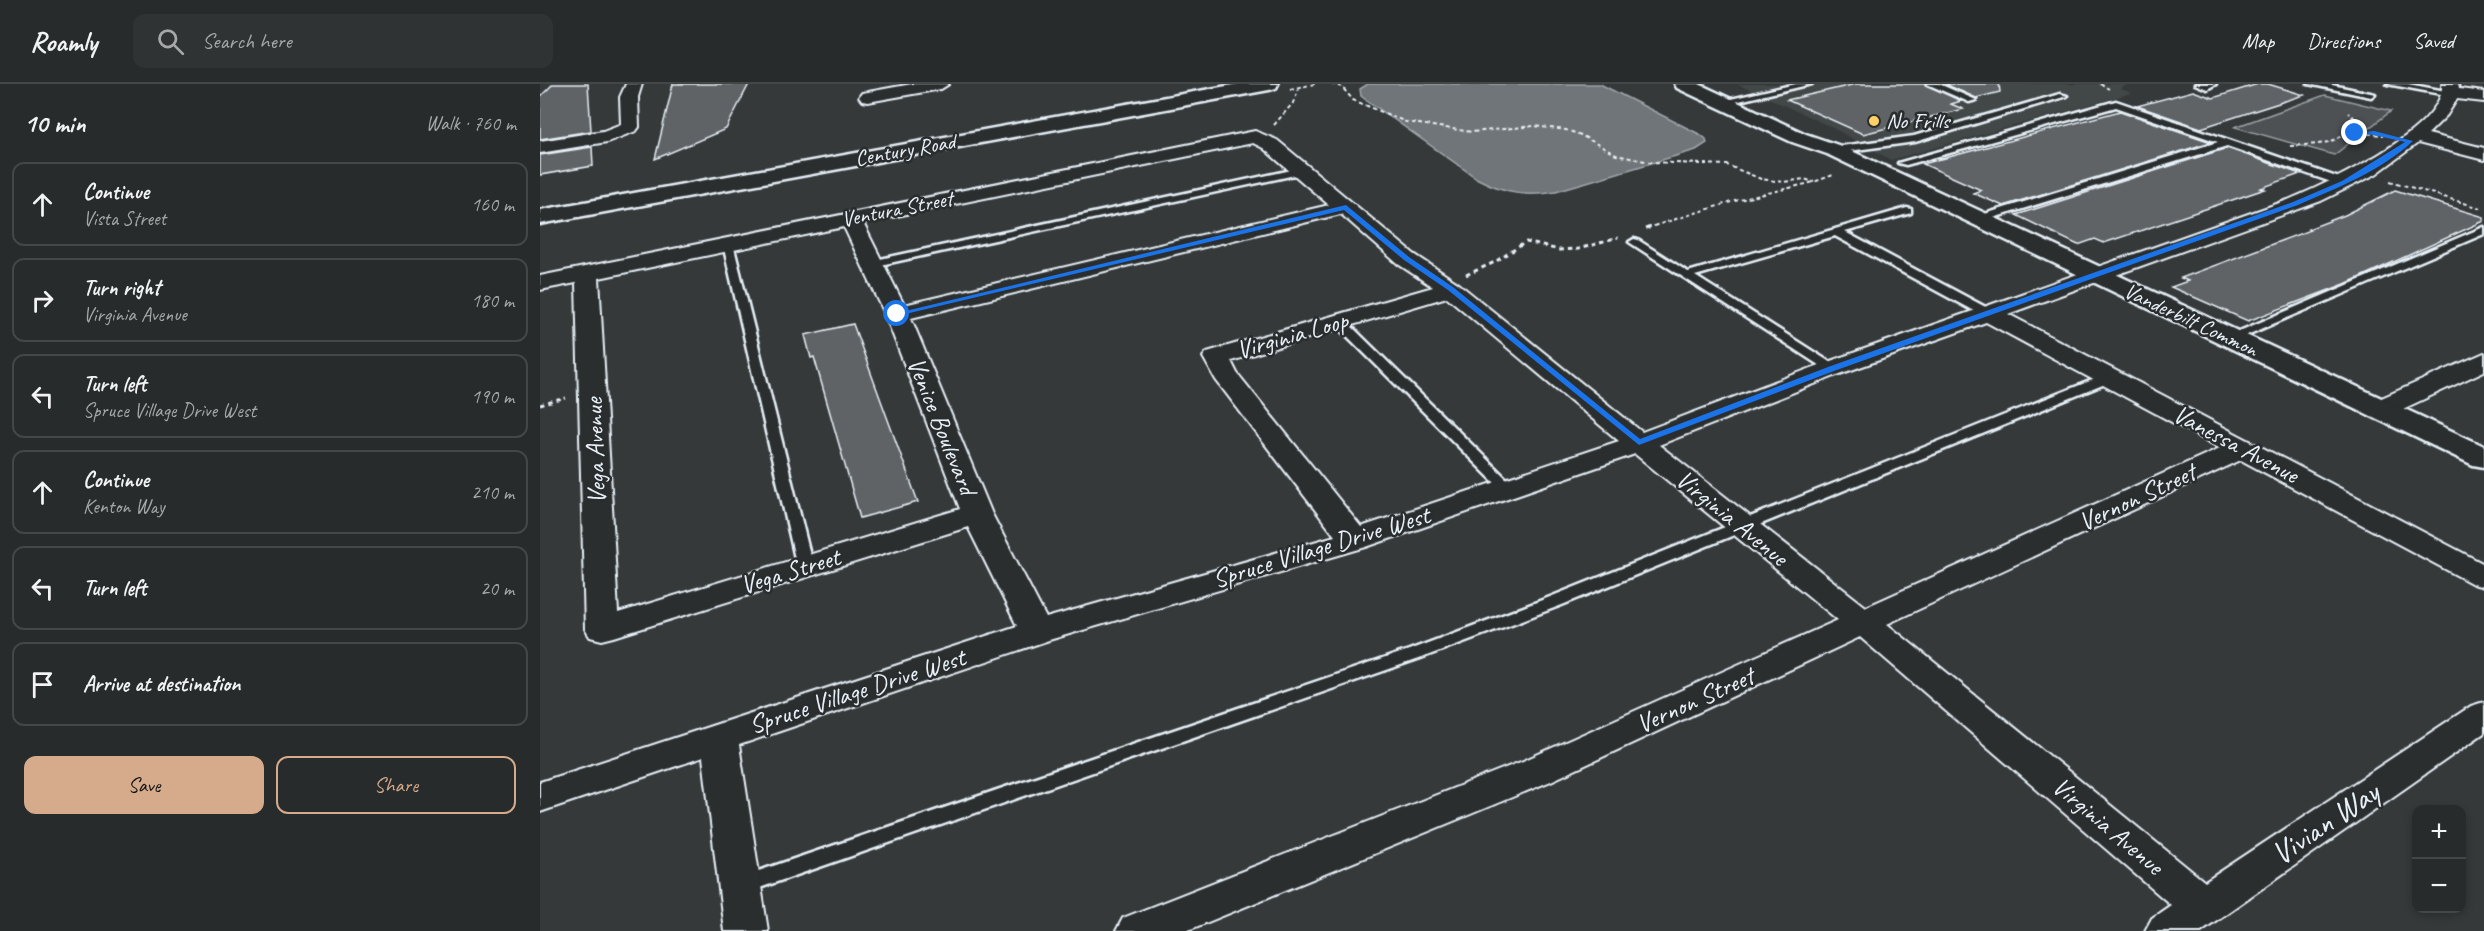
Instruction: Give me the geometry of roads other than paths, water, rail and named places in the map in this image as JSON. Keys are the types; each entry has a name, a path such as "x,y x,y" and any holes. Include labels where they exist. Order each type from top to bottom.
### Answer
{"main road":[{"name":"Century Road","path":"540,201 1202,84"},
{"name":"Century Road","path":"540,217 1269,84"},
{"name":"Vanderbilt Common","path":"1684,84 1799,138 1834,150 2484,458"},
{"name":"Vanderbilt Common","path":"1712,84 1814,134 1834,150"}],"street":[{"path":"540,147 608,136 630,127 629,97 634,84"},
{"path":"868,97 941,84"},
{"path":"2451,88 2484,97"},
{"name":"Spruce Village Drive West","path":"540,797 1037,632 1355,540 1639,443 1831,369 2295,204 2344,183 2392,155 2413,139 2447,103 2451,88"},
{"name":"Virginia Avenue","path":"1255,137 1270,144 1406,259 1451,289 1740,526 1864,623 2203,906"},
{"name":"Ventura Street","path":"540,283 1255,137"},
{"path":"2413,139 2484,154"},
{"path":"897,314 1346,207"},
{"name":"Venice Boulevard","path":"851,219 897,314 977,514 1037,632"},
{"name":"Vega Avenue","path":"587,274 602,628"},
{"name":"Virginia Loop","path":"1355,540 1226,375 1216,357 1451,289"},
{"name":"Vanessa Avenue","path":"1987,313 2110,376 2484,577"},
{"path":"2380,409 2484,362"},
{"name":"Vernon Street","path":"1138,931 1537,771 2243,448"},
{"name":"Vega Street","path":"602,628 977,514"},
{"name":"Vivian Way","path":"2167,931 2484,715"},
{"path":"719,736 746,931"}],"lane":[{"path":"1722,102 1808,84"},
{"path":"1931,84 1972,100"},
{"path":"2199,84 2207,86 2212,84"},
{"path":"2312,84 2371,94"},
{"path":"2391,84 2451,88"},
{"path":"1834,150 1915,139 2063,96"},
{"path":"1903,163 2116,104 2344,183"},
{"path":"1979,219 2226,143"},
{"path":"871,264 1301,171"},
{"path":"1688,275 1907,211"},
{"path":"2229,338 2484,230"},
{"path":"1836,232 1987,313"},
{"path":"1634,242 1831,369"},
{"path":"728,244 805,567"},
{"path":"1339,321 1508,488"},
{"path":"739,886 1414,654 1556,601 2110,376"}],"place":[{"name":"No Frills","path":"1874,121"}]}
